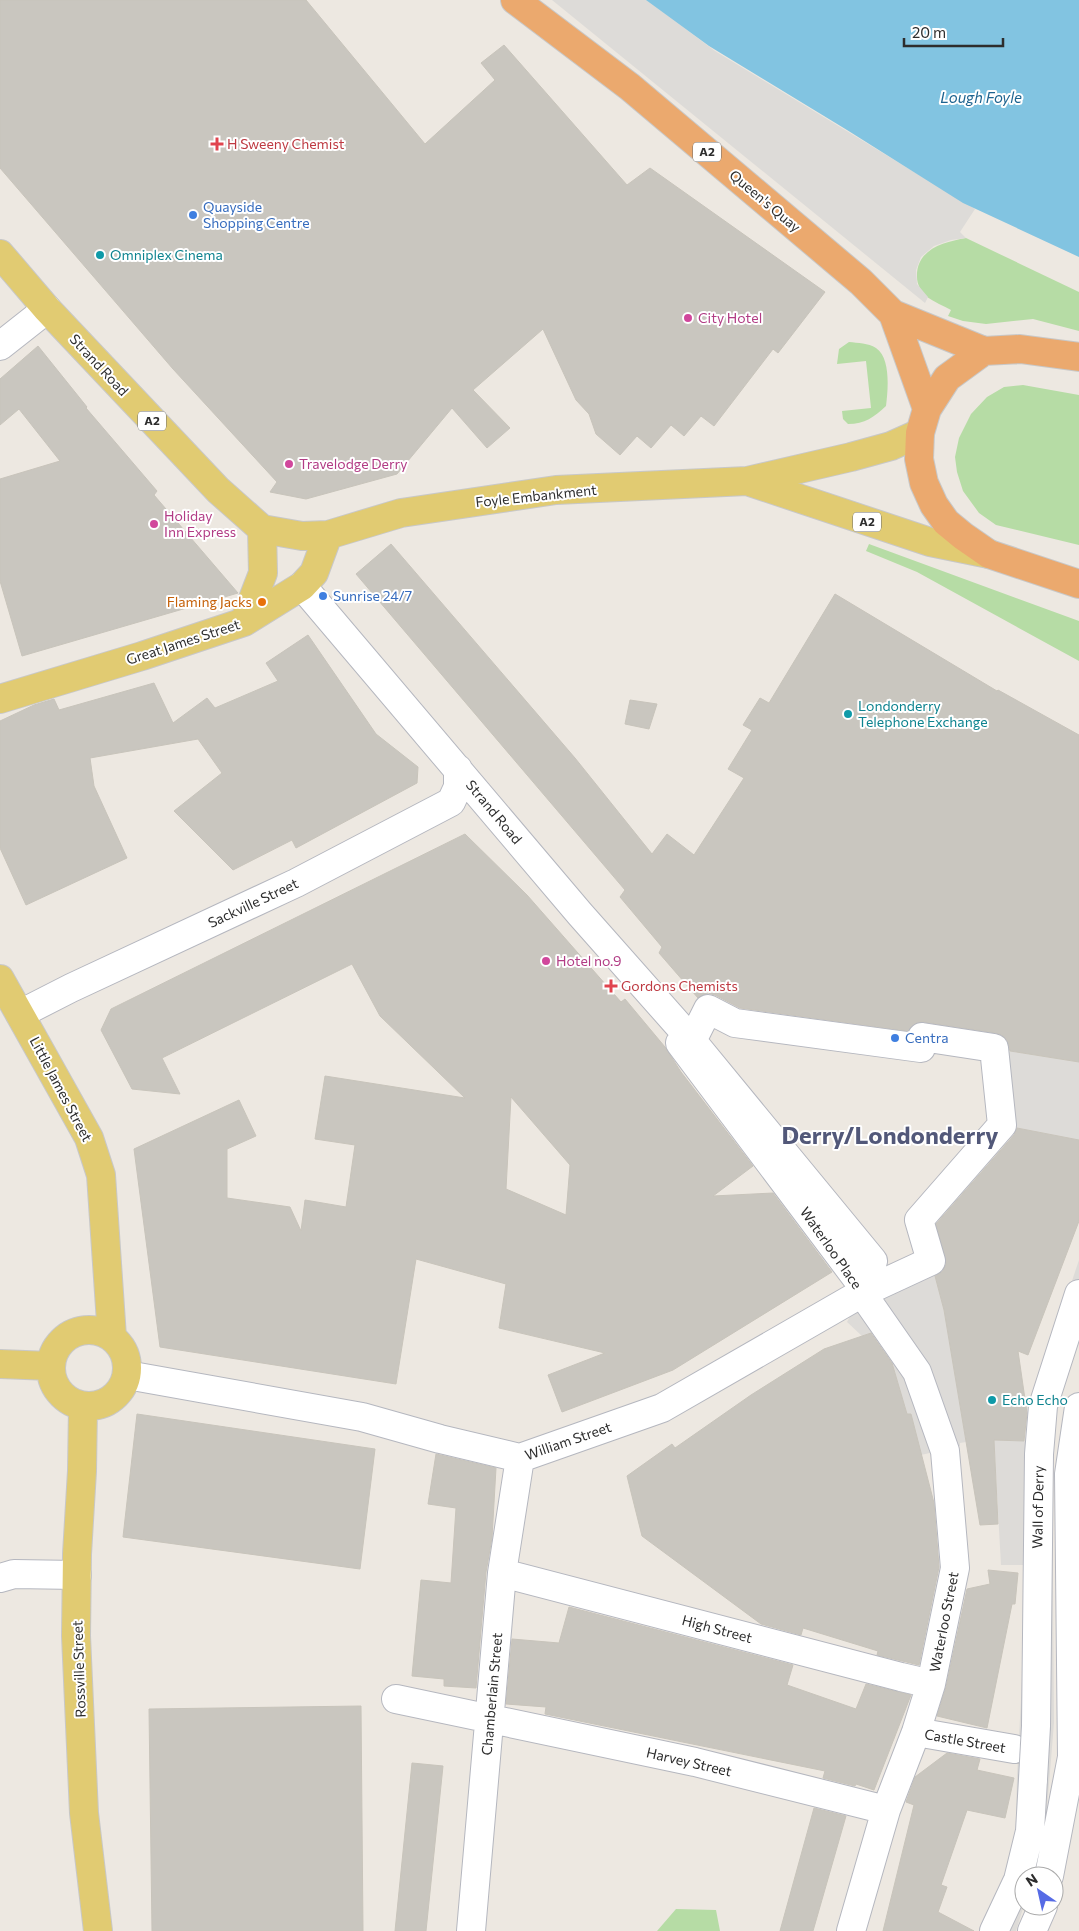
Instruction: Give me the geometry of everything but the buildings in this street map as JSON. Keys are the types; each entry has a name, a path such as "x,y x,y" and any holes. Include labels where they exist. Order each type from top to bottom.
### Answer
{"highway":[{"name":"Queen's Quay","path":"515,0 630,87 861,282 892,314 984,351"},
{"name":"Queen's Quay","path":"892,314 923,421"},
{"name":"A2","path":"984,351 1020,349 1079,357"},
{"path":"923,421 947,378 984,351"},
{"name":"A2","path":"923,421 919,459 924,483 934,505 946,522 989,554 1079,584"}],"main road":[{"name":"Strand Road","path":"0,254 47,309 218,490 262,529"},
{"name":"Foyle Embankment","path":"328,535 401,513 556,490 747,481 891,446 923,421"},
{"name":"Foyle Embankment","path":"747,481 930,542 989,554"},
{"name":"A2","path":"262,529 302,536 328,535"},
{"path":"244,622 263,573 262,529"},
{"name":"Great James Street","path":"0,698 142,656 244,622 302,586 314,573 328,535"},
{"name":"Little James Street","path":"0,979 89,1138 101,1175 112,1337"},
{"name":"Little James Street","path":"84,1330 107,1266"},
{"path":"84,1330 104,1332 112,1337 124,1352 127,1364 127,1375 120,1390 109,1401 98,1406 83,1406 67,1400 54,1385 50,1366 56,1347 73,1333 84,1330"},
{"path":"0,1364 50,1366"},
{"name":"Rossville Street","path":"83,1406 76,1636 84,1812 98,1931"}],"street":[{"path":"0,346 47,309"},
{"name":"Strand Road","path":"302,586 580,914 688,1036"},
{"name":"Sackville Street","path":"20,1014 71,988 296,883 451,802 458,787 458,769"},
{"name":"Waterloo Place","path":"708,1010 735,1023 776,1030 921,1048 922,1037 994,1048 1002,1125 919,1220 931,1261 862,1293 858,1280 680,1043 688,1036 695,1035 708,1010"},
{"name":"Waterloo Place","path":"688,1036 873,1261 862,1293"},
{"name":"William Street","path":"127,1375 362,1418 456,1444 520,1458 662,1408 862,1293"},
{"name":"Waterloo Street","path":"851,1931 886,1810 916,1732 931,1684 955,1568 945,1450 917,1372 862,1293"},
{"name":"Wall of Derry","path":"994,1931 1018,1880 1030,1831 1036,1726 1039,1454 1043,1406 1079,1294"},
{"path":"1051,1866 1068,1756 1069,1474 1079,1406"},
{"name":"Chamberlain Street","path":"471,1931 502,1573 520,1458"},
{"name":"High Street","path":"502,1573 931,1684"},
{"path":"0,1578 14,1574 77,1575"},
{"name":"Harvey Street","path":"396,1699 694,1762 886,1810"},
{"name":"Castle Street","path":"916,1732 1014,1749"},
{"path":"1032,1931 1039,1916"}],"green space":[{"path":"966,238 1079,292 1079,331 1033,319 986,324 963,321 948,316 951,310 930,299 921,290 917,280 918,267 926,253 933,248"},
{"path":"849,342 870,345 881,353 886,367 888,383 886,406 869,419 859,423 848,424 843,419 842,411 871,408 866,361 837,364 839,349"},
{"path":"1023,385 1079,395 1079,545 996,525 979,513 963,491 955,457 959,438 971,414 987,397 1004,387"},
{"path":"869,544 1079,621 1079,661 917,572 866,551"},
{"path":"676,1909 716,1910 720,1931 657,1931"}],"shaded area":[{"path":"552,0 647,0 715,51 975,209 960,232 966,238 951,240 934,246 921,257 916,270 917,284 928,297 925,303"},
{"path":"1008,1051 1079,1062 1079,1140 1002,1125"},
{"path":"1079,1260 1079,1332 1055,1405 1052,1444 1054,1723 1045,1833 1035,1866 1014,1866 1014,1916 1021,1916 1016,1931 979,1931 1015,1861 1017,1776 1028,1565 1001,1565 994,1440 1031,1441 1031,1403"},
{"path":"931,1261 944,1310 966,1442 960,1443 960,1446 921,1455 911,1414 907,1414 882,1329 862,1336 847,1322 862,1293"}],"water":[{"name":"Lough Foyle","path":"646,0 1079,0 1079,257 963,203 709,46"}],"tunnel":[{"path":"1014,1749 1054,1755"}],"place":[{"name":"H Sweeny Chemist","path":"217,144"},
{"name":"Quayside Shopping Centre","path":"193,215"},
{"name":"Omniplex Cinema","path":"100,255"},
{"name":"City Hotel","path":"688,318"},
{"name":"Travelodge Derry","path":"289,464"},
{"name":"Holiday Inn Express","path":"154,524"},
{"name":"Sunrise 24/7","path":"323,596"},
{"name":"Flaming Jacks","path":"262,602"},
{"name":"Londonderry Telephone Exchange","path":"848,714"},
{"name":"Hotel no.9","path":"546,961"},
{"name":"Gordons Chemists","path":"611,986"},
{"name":"Centra","path":"895,1038"},
{"name":"Echo Echo","path":"992,1400"}],"district":[{"name":"Derry/Londonderry","path":"890,1136"}]}
